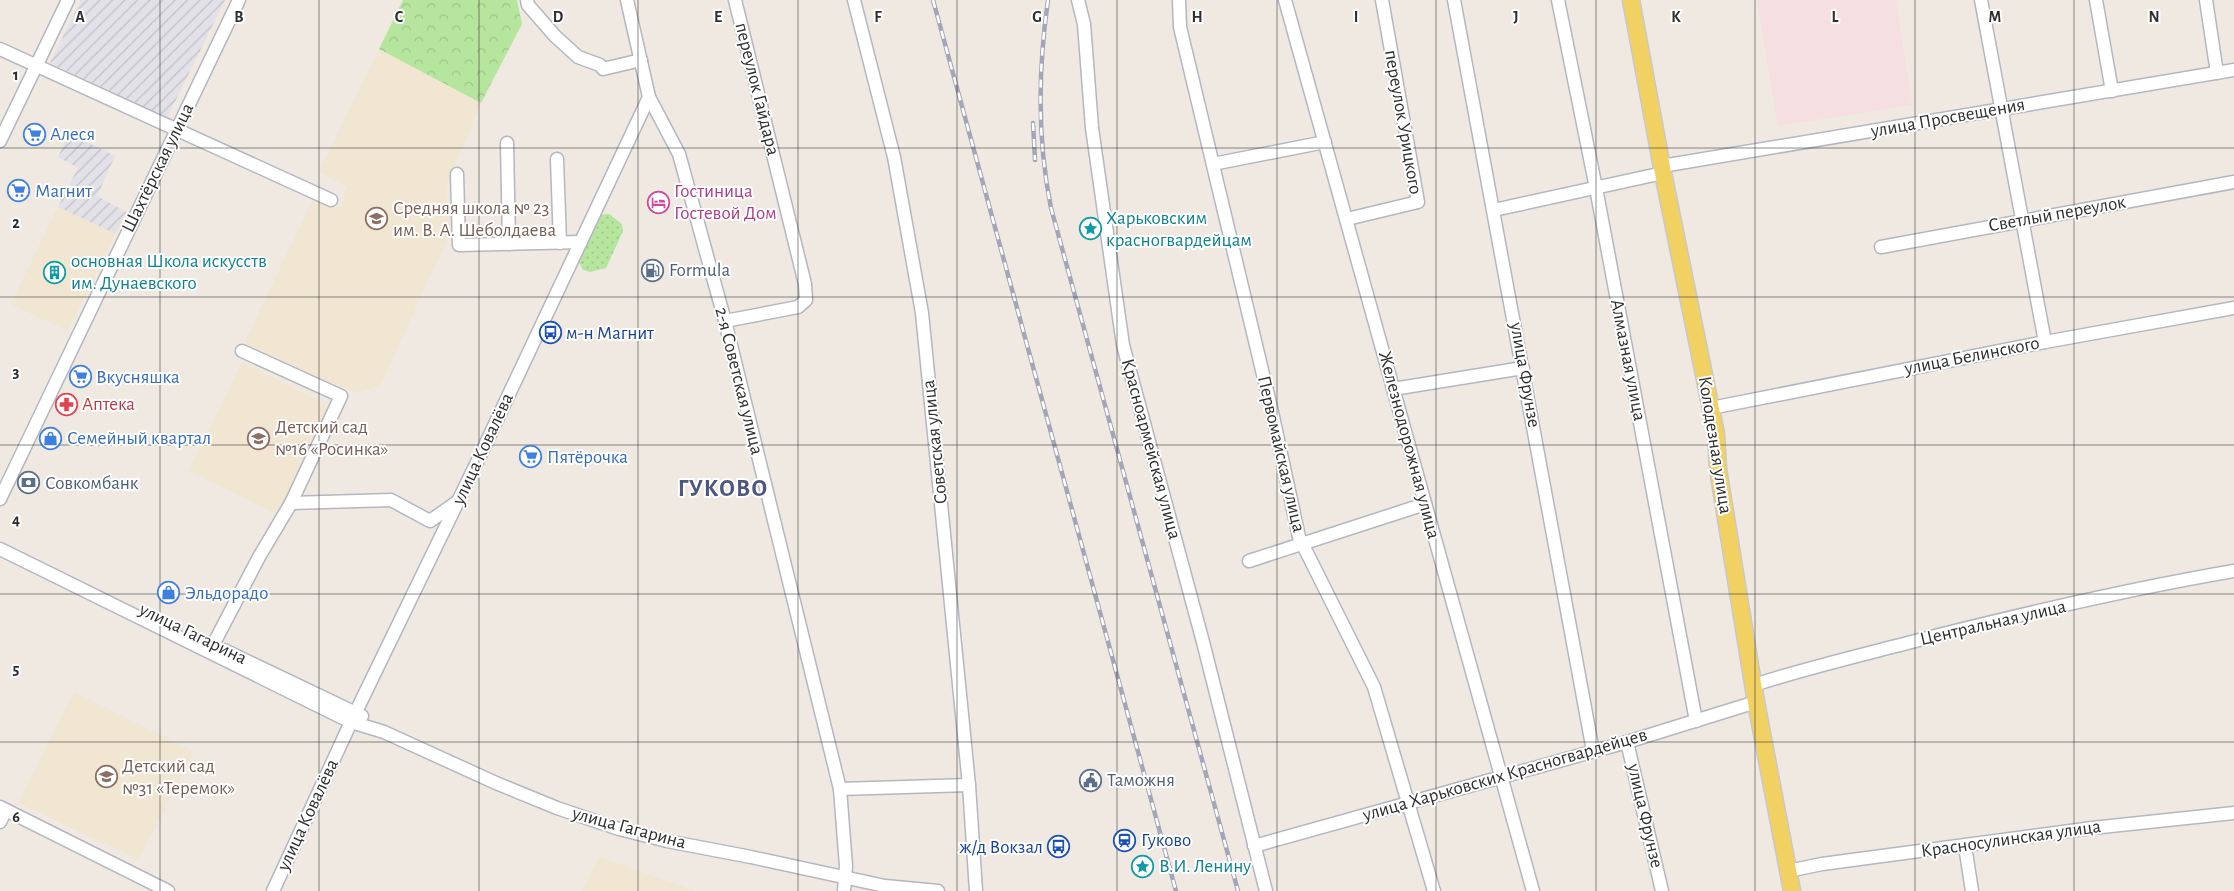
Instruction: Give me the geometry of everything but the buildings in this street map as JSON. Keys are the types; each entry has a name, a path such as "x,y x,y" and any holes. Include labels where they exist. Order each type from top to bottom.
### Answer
{"main road":[{"name":"Колодезная улица","path":"1632,0 1662,170 1711,408 1722,495 1756,702 1792,891"}],"street":[{"path":"0,141 68,0"},
{"name":"Шахтёрская улица","path":"0,499 239,0"},
{"path":"527,0 528,5 555,36 578,57 600,65 602,69 641,60"},
{"path":"627,0 649,97"},
{"name":"переулок Гайдара","path":"725,320 798,307 806,300 805,284 735,0"},
{"name":"Советская улица","path":"854,0 894,157 922,313 969,785 976,891"},
{"name":"Красноармейская улица","path":"1078,0 1084,24 1092,128 1123,345 1203,642 1266,891"},
{"name":"Первомайская улица","path":"1179,0 1180,27 1272,412 1299,537 1374,687 1434,891"},
{"name":"Железнодорожная улица","path":"1285,0 1533,891"},
{"name":"переулок Урицкого","path":"1347,218 1418,202 1382,0"},
{"name":"улица Фрунзе","path":"1454,0 1594,751"},
{"name":"Алмазная улица","path":"1558,0 1596,188 1696,721"},
{"path":"1981,0 2000,110 2045,342"},
{"path":"2096,0 2112,90"},
{"path":"2206,0 2217,73"},
{"path":"0,49 176,131 331,200"},
{"name":"улица Просвещения","path":"1494,210 1596,188 1662,170 2234,70"},
{"name":"2-я Советская улица","path":"649,97 679,154 725,320 840,789 845,878 844,891"},
{"name":"улица Ковалёва","path":"274,891 353,717 459,501 649,97"},
{"path":"1213,164 1325,142"},
{"path":"507,143 509,244"},
{"path":"557,159 560,243"},
{"path":"457,174 458,245 581,242"},
{"name":"Светлый переулок","path":"1881,247 2234,182"},
{"name":"улица Белинского","path":"1711,408 2045,342 2234,308"},
{"path":"213,645 258,557 291,503 341,396 242,351"},
{"path":"1393,389 1523,368"},
{"path":"291,503 391,500 430,521 459,501"},
{"path":"1249,561 1425,504"},
{"name":"улица Гагарина","path":"0,540 213,645 353,717"},
{"name":"улица Гагарина","path":"0,549 384,732 505,787 557,808 666,841 845,878 882,889 938,891"},
{"name":"Центральная улица","path":"1754,685 1794,672 1994,621 2165,583 2234,571"},
{"name":"улица Харьковских Красногвардейцев","path":"1254,846 1627,742 1756,702"},
{"name":"улица Фрунзе","path":"1627,742 1662,891"},
{"path":"840,789 969,785"},
{"path":"0,822 3,808 168,891"},
{"name":"Красносулинская улица","path":"1788,871 1822,864 2092,828 2234,812"},
{"path":"1965,846 1972,891"}],"shaded area":[{"path":"81,0 225,0 167,118 50,63"},
{"path":"1757,0 1896,0 1912,105 1778,126"},
{"name":"Средняя школа № 23 им. В. А. Шеболдаева","path":"379,49 481,103 446,188 451,231 380,386 357,393 324,380 315,395 238,355 314,198 341,207 347,187 319,172"},
{"path":"69,133 115,156 97,196 126,212 115,234 58,207 78,168 58,157"},
{"path":"58,207 115,234 68,331 11,304"},
{"name":"Детский сад №16 «Росинка»","path":"242,362 330,406 277,514 188,471"},
{"name":"Детский сад №31 «Теремок»","path":"74,692 194,752 139,859 18,803"},
{"path":"599,857 667,881 695,891 582,891"}],"green space":[{"path":"403,0 517,0 522,24 481,103 379,49"},
{"path":"609,214 622,224 623,231 606,268 590,272 583,270 577,258 598,215"}],"railway":[{"path":"933,0 1176,891"},
{"path":"1048,0 1042,52 1040,104 1043,156 1051,208 1238,891"},
{"path":"1033,123 1035,160"}],"place":[{"name":"Алеся","path":"34,134"},
{"name":"Магнит","path":"19,191"},
{"name":"Гостиница Гостевой Дом","path":"658,202"},
{"name":"Средняя школа № 23 им. В. А. Шеболдаева","path":"377,219"},
{"name":"Харьковским красногвардейцам","path":"1090,229"},
{"name":"Formula","path":"653,270"},
{"name":"основная Школа искусств им. Дунаевского","path":"55,272"},
{"name":"м-н Магнит","path":"550,333"},
{"name":"Вкусняшка","path":"80,377"},
{"name":"Аптека","path":"66,404"},
{"name":"Семейный квартал","path":"51,438"},
{"name":"Детский сад №16 «Росинка»","path":"259,438"},
{"name":"Пятёрочка","path":"531,457"},
{"name":"Совкомбанк","path":"29,483"},
{"name":"Эльдорадо","path":"169,593"},
{"name":"Детский сад №31 «Теремок»","path":"106,777"},
{"name":"Таможня","path":"1091,780"},
{"name":"Гуково","path":"1125,840"},
{"name":"ж/д Вокзал","path":"1059,847"},
{"name":"В.И. Ленину","path":"1143,866"}],"district":[{"name":"ГУКОВО","path":"723,489"}]}
